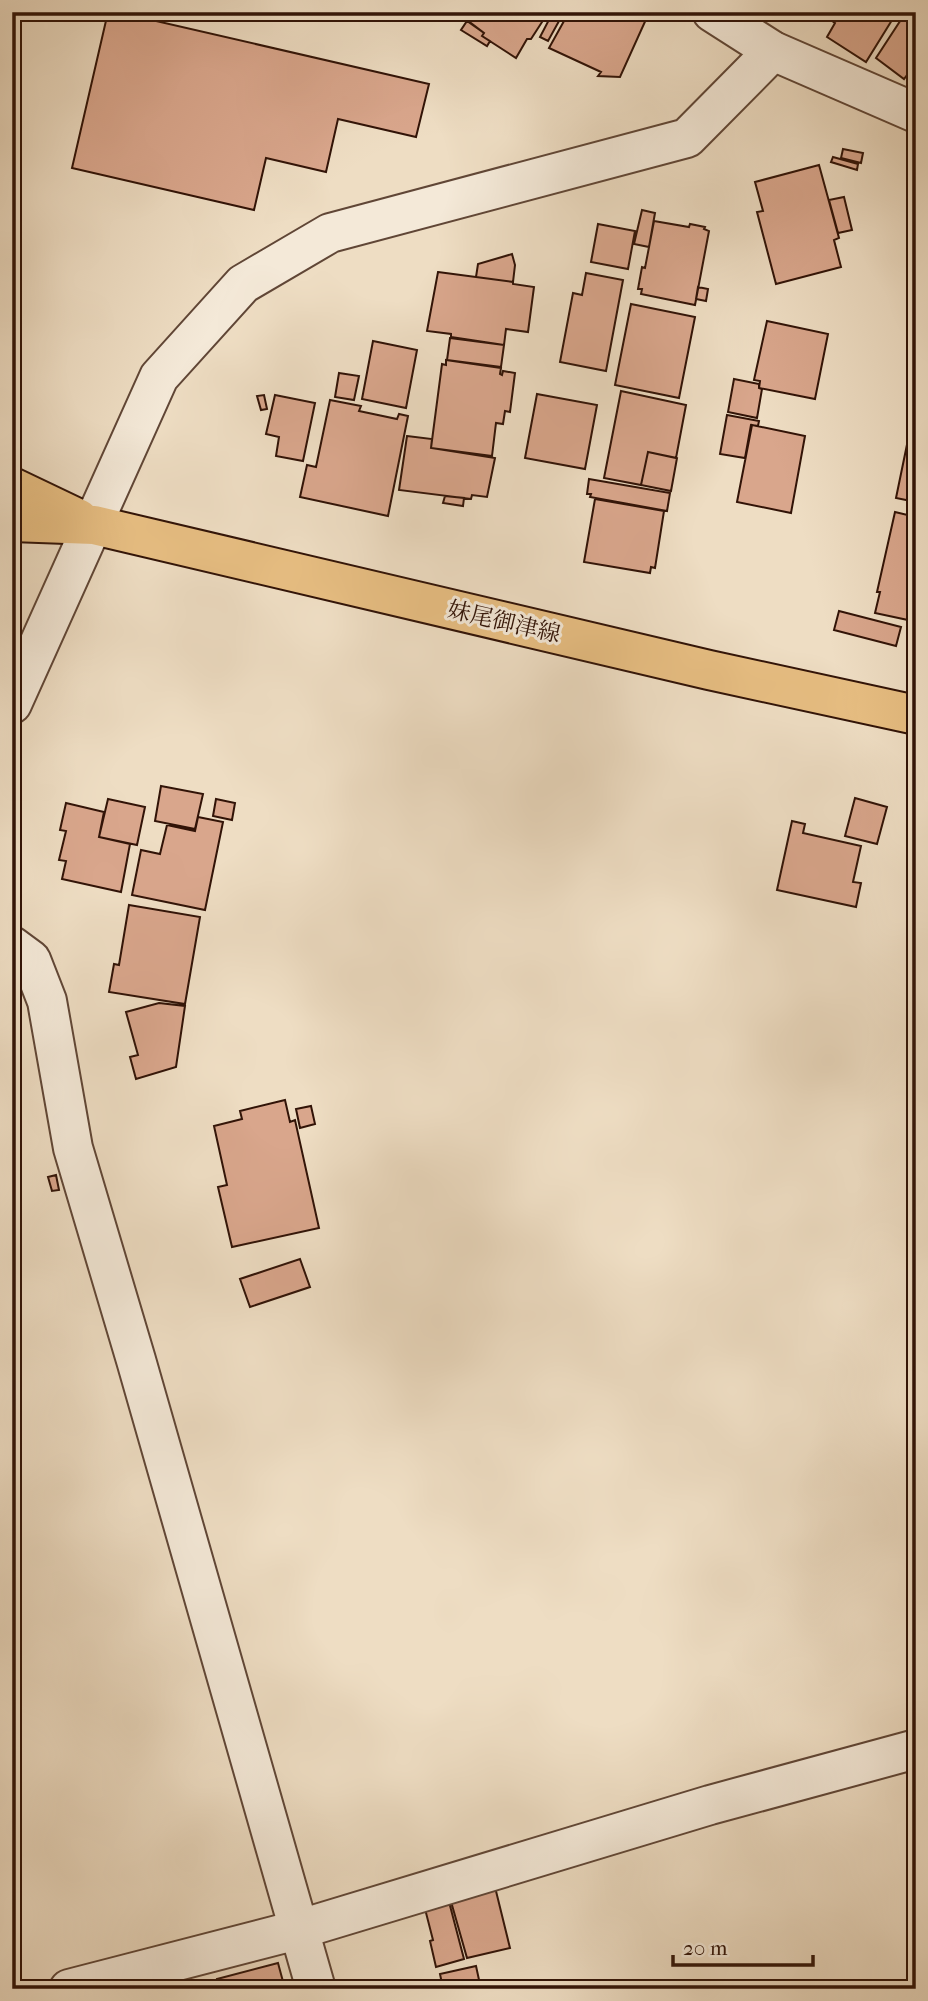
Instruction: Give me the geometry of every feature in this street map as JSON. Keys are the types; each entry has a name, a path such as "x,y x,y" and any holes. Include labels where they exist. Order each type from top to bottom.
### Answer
{"main road":[{"name":"妹尾御津線","path":"12,487 94,526"},
{"name":"妹尾御津線","path":"12,522 94,526 709,670 916,715"}],"street":[{"path":"712,12 773,51 915,110"},
{"path":"12,704 159,377 243,284 330,233 687,138 773,51"},
{"path":"12,946 31,960 47,1000 73,1148 316,1989"},
{"path":"69,1989 297,1930 697,1809 916,1749"}],"building":[{"path":"108,12 429,84 416,137 338,119 326,172 266,158 254,210 72,168"},
{"path":"472,12 545,12 542,17 544,19 531,39 527,39 516,58 482,36 484,33 467,20"},
{"path":"553,12 564,12 548,41 540,37"},
{"path":"569,12 641,12 648,15 620,77 598,76 601,72 549,48"},
{"path":"828,12 897,12 866,62 827,37 835,23 825,16"},
{"path":"906,12 916,12 916,63 904,79 876,58"},
{"path":"467,21 484,33 482,36 490,41 487,46 461,30"},
{"path":"843,149 863,153 861,163 841,158"},
{"path":"833,157 858,164 857,170 831,162"},
{"path":"819,165 839,238 834,240 841,267 776,284 757,212 763,211 755,182"},
{"path":"844,197 852,230 838,233 829,200"},
{"path":"642,210 655,213 649,247 634,244"},
{"path":"654,221 689,227 690,224 705,227 704,229 709,231 695,305 641,294 642,289 638,289"},
{"path":"598,224 635,231 628,269 591,262"},
{"path":"512,254 515,265 513,282 476,277 478,264"},
{"path":"438,272 534,287 528,332 506,329 504,345 427,331"},
{"path":"586,273 623,280 606,371 560,362 573,293 582,295"},
{"path":"698,287 708,289 706,301 696,299"},
{"path":"631,304 695,317 679,398 615,385"},
{"path":"767,321 828,334 815,399 759,388 760,381 754,380"},
{"path":"450,338 504,345 501,367 447,360"},
{"path":"373,341 417,350 406,408 362,399"},
{"path":"446,360 501,368 502,375 503,371 515,373 510,412 505,411 503,424 496,423 492,456 431,448 442,364 446,365"},
{"path":"339,373 359,376 354,400 335,397"},
{"path":"734,379 759,384 762,389 757,418 728,412"},
{"path":"621,391 686,405 676,458 648,452 641,485 604,478"},
{"path":"537,394 597,405 585,469 525,458"},
{"path":"264,395 267,409 261,410 257,396"},
{"path":"275,395 315,403 303,461 276,456 279,437 266,434"},
{"path":"330,400 361,406 359,411 397,419 399,414 408,416 388,516 300,497 307,465 316,467"},
{"path":"727,415 759,421 758,426 751,425 745,458 720,454"},
{"path":"752,425 805,436 791,513 737,502"},
{"path":"910,430 916,431 916,502 896,498"},
{"path":"407,436 432,439 431,448 495,458 487,497 472,495 471,499 399,490"},
{"path":"648,452 677,458 671,491 641,485"},
{"path":"589,479 670,493 667,511 590,497 591,494 587,494"},
{"path":"445,496 464,498 463,506 443,503"},
{"path":"595,499 664,511 655,568 651,567 650,573 584,562"},
{"path":"895,512 916,517 916,608 911,607 908,620 875,613 880,592 877,592"},
{"path":"839,611 901,627 896,646 834,630"},
{"path":"161,786 203,794 195,829 155,821"},
{"path":"855,798 887,807 877,844 845,836"},
{"path":"108,799 145,807 137,845 99,837"},
{"path":"216,799 235,803 232,820 213,816"},
{"path":"66,803 104,812 99,837 130,844 121,892 62,879 66,861 59,860 66,831 60,830"},
{"path":"198,817 223,822 205,910 132,895 141,850 160,854 167,825 195,831"},
{"path":"792,821 805,824 803,833 861,846 853,882 861,883 856,907 777,890"},
{"path":"129,905 200,917 185,1004 109,992 114,964 119,965"},
{"path":"159,1003 185,1006 176,1067 136,1079 130,1057 138,1055 126,1012"},
{"path":"285,1100 290,1122 295,1120 319,1228 232,1247 218,1187 227,1185 214,1126 242,1119 240,1111"},
{"path":"311,1106 315,1124 300,1128 296,1109"},
{"path":"56,1175 59,1190 52,1191 48,1177"},
{"path":"300,1259 310,1287 250,1307 240,1279"},
{"path":"495,1887 510,1948 467,1958 450,1898"},
{"path":"448,1898 464,1959 436,1967 430,1941 433,1940 424,1905"},
{"path":"278,1963 285,1989 219,1989 217,1979"},
{"path":"476,1966 481,1989 443,1989 440,1974"}]}
